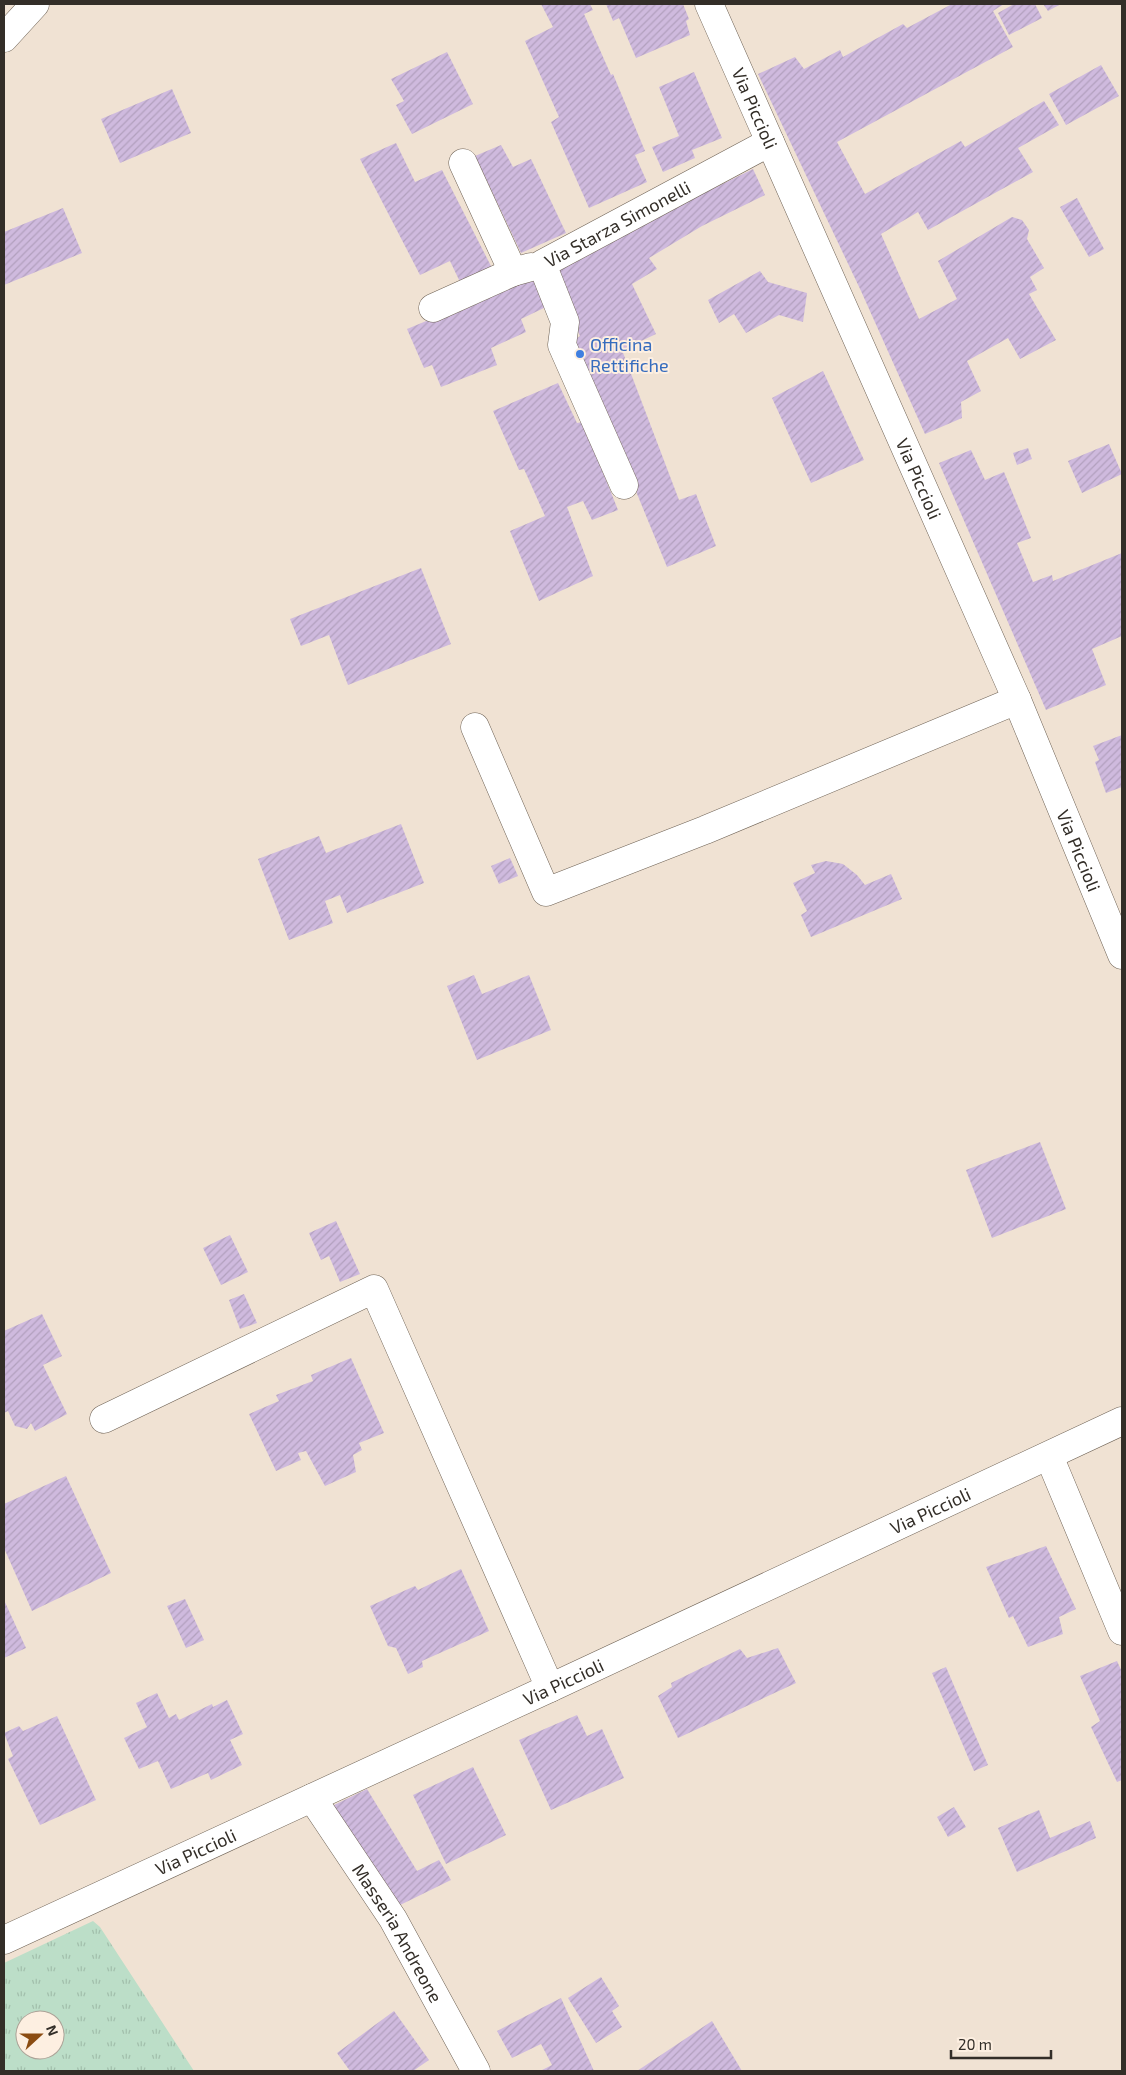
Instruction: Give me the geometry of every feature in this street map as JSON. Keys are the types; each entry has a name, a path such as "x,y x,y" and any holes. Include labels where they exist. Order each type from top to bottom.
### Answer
{"street":[{"path":"4,38 35,4"},
{"name":"Via Piccioli","path":"709,4 1017,700 1122,955"},
{"name":"Via Starza Simonelli","path":"624,485 562,345 565,322 542,264 770,142"},
{"path":"463,163 513,272"},
{"path":"433,308 513,272 542,264"},
{"path":"475,727 546,892 705,830 1017,700"},
{"path":"104,1419 374,1289 550,1688"},
{"name":"Via Piccioli","path":"4,1940 1122,1421"},
{"path":"1049,1456 1122,1631"},
{"name":"Masseria Andreone","path":"312,1798 393,1919 476,2071"}],"green space":[{"path":"93,1921 100,1927 194,2071 4,2071 4,1963"}],"building":[{"path":"541,4 590,4 593,10 584,14 611,75 613,74 645,151 635,155 647,182 589,208 551,122 559,117 525,41 553,27"},
{"path":"606,4 683,4 689,19 686,21 690,35 636,58 619,18 613,21"},
{"path":"952,4 1004,4 993,11 1013,47 837,142 865,194 961,141 965,147 1044,101 1059,125 1018,148 1033,172 928,230 918,212 881,234 919,319 957,299 938,261 1012,217 1022,220 1029,230 1027,239 1044,268 1030,277 1037,290 1029,294 1056,340 1020,359 1008,338 967,361 981,391 961,402 962,418 925,434 861,291 758,74 795,57 804,69 840,50 843,57 903,24 907,28"},
{"path":"1014,4 1035,4 1042,18 1009,35 998,13"},
{"path":"1043,4 1061,4 1048,11"},
{"path":"447,52 473,104 412,134 396,105 404,101 391,79"},
{"path":"1101,65 1119,96 1066,125 1049,94"},
{"path":"694,72 722,138 692,150 695,158 663,172 652,147 679,136 659,87"},
{"path":"172,89 191,133 120,163 101,119"},
{"path":"396,143 415,182 442,170 492,268 460,282 450,261 420,275 360,159"},
{"path":"501,145 513,167 531,159 566,233 521,253 475,156"},
{"path":"753,169 765,195 702,226 649,258 657,269 632,284 656,334 622,350 679,500 696,494 716,546 667,567 574,340 580,336 549,269"},
{"path":"1077,198 1104,249 1089,257 1060,207"},
{"path":"63,208 82,253 4,285 4,232"},
{"path":"760,271 768,282 807,293 803,322 779,315 746,333 734,314 719,323 708,300"},
{"path":"532,277 546,307 521,319 526,332 491,348 497,365 441,387 432,365 424,368 407,329"},
{"path":"823,371 864,460 811,483 772,398"},
{"path":"558,383 577,423 583,422 618,510 592,520 583,501 567,507 593,576 539,601 510,531 545,516 524,469 519,470 493,411"},
{"path":"1109,444 1122,474 1082,493 1068,461"},
{"path":"1028,448 1032,459 1017,465 1013,453"},
{"path":"971,450 985,480 1004,472 1031,538 1017,543 1033,582 1052,575 1053,581 1122,553 1122,636 1092,649 1106,685 1046,710 939,463"},
{"path":"421,568 451,644 348,685 329,635 301,646 290,619"},
{"path":"1122,735 1122,787 1106,793 1095,762 1099,760 1093,746"},
{"path":"401,824 424,883 347,913 340,895 325,901 333,923 289,940 258,859 319,836 326,853"},
{"path":"510,858 518,876 499,884 491,866"},
{"path":"826,861 843,864 857,875 865,885 891,874 902,899 811,937 801,915 807,911 793,883 815,873 811,865"},
{"path":"474,975 482,994 529,975 551,1030 477,1060 447,986"},
{"path":"1040,1142 1066,1209 992,1238 966,1170"},
{"path":"336,1221 360,1274 340,1282 329,1256 321,1260 309,1233"},
{"path":"230,1235 248,1272 221,1285 203,1248"},
{"path":"244,1294 257,1323 240,1329 229,1300"},
{"path":"42,1314 62,1356 43,1365 67,1414 35,1431 31,1423 27,1429 15,1426 8,1411 4,1413 4,1331"},
{"path":"351,1358 384,1433 359,1443 362,1450 353,1455 356,1472 325,1486 306,1451 298,1453 301,1460 276,1471 249,1414 279,1401 276,1395 313,1381 311,1375"},
{"path":"66,1476 111,1573 32,1611 4,1548 4,1504"},
{"path":"1046,1546 1076,1609 1059,1617 1063,1634 1028,1647 1013,1616 1009,1618 986,1567"},
{"path":"461,1569 489,1631 422,1661 423,1667 408,1674 396,1648 388,1646 370,1606 415,1586 418,1590"},
{"path":"185,1599 204,1640 186,1648 167,1606"},
{"path":"4,1600 26,1648 4,1658"},
{"path":"778,1648 796,1683 678,1738 658,1696 672,1687 671,1683 740,1649 747,1658"},
{"path":"1117,1661 1122,1672 1122,1780 1117,1782 1091,1727 1100,1721 1080,1676"},
{"path":"946,1667 988,1765 974,1771 932,1673"},
{"path":"157,1693 169,1718 176,1714 179,1720 212,1704 213,1707 227,1700 243,1734 230,1740 242,1765 211,1780 208,1773 171,1789 158,1761 139,1769 124,1738 147,1727 136,1703"},
{"path":"577,1715 587,1736 602,1729 624,1778 551,1810 519,1740"},
{"path":"57,1716 96,1800 40,1825 8,1759 13,1756 4,1733 19,1726 23,1731"},
{"path":"473,1767 506,1835 446,1864 413,1795"},
{"path":"367,1789 417,1871 439,1860 451,1880 392,1909 330,1807"},
{"path":"954,1807 966,1827 948,1837 937,1817"},
{"path":"1039,1810 1050,1838 1090,1821 1096,1838 1017,1872 998,1828"},
{"path":"601,1977 619,2006 612,2011 622,2027 596,2043 568,1998"},
{"path":"561,1998 594,2071 540,2071 552,2065 541,2044 512,2058 497,2031"},
{"path":"394,2011 429,2060 413,2071 350,2071 337,2053"},
{"path":"712,2021 742,2071 637,2071"}],"place":[{"name":"Officina Rettifiche","path":"580,354"}]}
